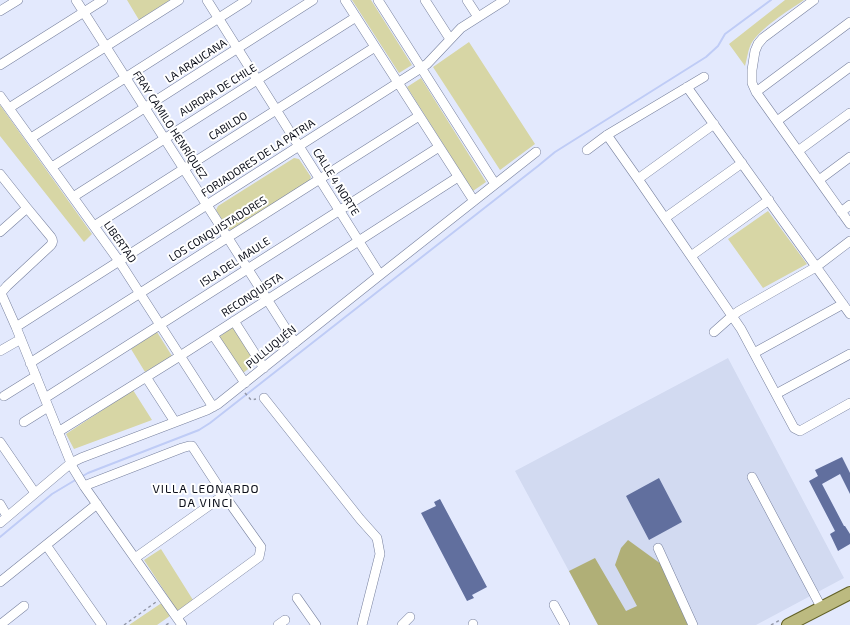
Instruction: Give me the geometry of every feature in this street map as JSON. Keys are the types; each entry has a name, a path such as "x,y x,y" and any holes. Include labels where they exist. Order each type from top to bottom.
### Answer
{"main road":[{"path":"788,625 821,608 848,598"}],"street":[{"path":"0,11 18,0"},
{"name":"FRAY CAMILO HENRÍQUEZ","path":"76,0 295,343"},
{"path":"0,65 102,0"},
{"path":"9,108 179,0"},
{"name":"CALLE 4 NORTE","path":"206,0 380,275"},
{"path":"30,138 247,0"},
{"name":"LA ARAUCANA","path":"52,167 313,0"},
{"path":"345,0 474,201"},
{"path":"378,0 496,184"},
{"path":"425,0 450,39"},
{"path":"467,0 478,17"},
{"name":"FORJADORES DE LA PATRIA","path":"16,327 427,64 461,28 506,0"},
{"path":"814,0 763,38 758,44 755,51 752,70 752,83 756,92 850,224"},
{"name":"AURORA DE CHILE","path":"73,197 356,17"},
{"path":"756,92 850,22"},
{"name":"CABILDO","path":"94,226 375,47"},
{"path":"777,121 850,67"},
{"path":"588,150 607,135 704,77"},
{"path":"687,87 850,314"},
{"name":"LIBERTAD","path":"0,96 119,261 213,407"},
{"path":"798,151 850,113"},
{"name":"LOS CONQUISTADORES","path":"30,363 419,116"},
{"path":"638,179 714,124"},
{"path":"607,135 741,329 794,428 800,431 850,403"},
{"name":"ISLA DEL MAULE","path":"44,398 439,147"},
{"name":"PULLUQUÉN","path":"0,523 71,463 80,458 213,407 536,152"},
{"path":"819,180 850,157"},
{"path":"665,218 742,163"},
{"path":"0,174 51,237 52,242 50,246 0,293 16,327 71,463 83,485 180,621 259,557 261,548 192,446 182,448 83,485"},
{"name":"RECONQUISTA","path":"58,432 146,378 458,177"},
{"path":"691,256 768,200"},
{"path":"841,212 850,205"},
{"path":"0,232 27,208"},
{"path":"714,332 732,316 816,267 850,241"},
{"path":"754,353 843,304"},
{"path":"234,321 264,368"},
{"path":"213,335 245,383"},
{"path":"0,351 21,339"},
{"path":"776,394 850,354"},
{"path":"4,396 36,376"},
{"path":"146,378 175,422"},
{"path":"264,398 360,519 377,538 380,554 362,625"},
{"path":"24,422 48,407"},
{"path":"0,442 35,493"},
{"path":"752,477 821,608"},
{"path":"135,558 224,495"},
{"path":"0,504 8,516"},
{"path":"0,582 97,504"},
{"path":"46,545 102,625"},
{"path":"658,548 694,625"},
{"path":"297,598 316,625"},
{"path":"554,605 565,625"},
{"path":"5,624 24,606"},
{"path":"402,625 410,617"}],"path":[{"path":"245,394 250,400"},
{"path":"124,625 163,597"}],"shaded area":[{"path":"728,358 844,578 756,625 598,625 515,471"},
{"path":"628,540 661,564 689,625 598,625 569,571 595,558 626,611 637,606 615,565 621,548"}],"green space":[{"path":"127,0 170,0 139,20"},
{"path":"352,0 371,0 412,65 399,73"},
{"path":"785,0 804,0 775,20 755,38 750,46 745,66 729,44"},
{"path":"469,42 535,144 500,170 433,67"},
{"path":"421,78 486,182 473,191 407,87"},
{"path":"0,105 92,234 84,242 0,136"},
{"path":"294,158 299,159 311,177 309,182 234,231 228,229 216,210 218,206"},
{"path":"768,211 807,264 763,288 728,239"},
{"path":"233,327 256,363 243,373 219,337"},
{"path":"157,332 172,356 145,372 131,349"},
{"path":"133,390 152,420 74,449 66,434"},
{"path":"161,549 193,600 157,625 129,625 169,598 144,560"}],"building":[{"path":"842,457 850,473 850,494 840,474 822,484 844,526 850,534 850,544 838,551 830,534 835,531 809,481 818,476 815,470"},
{"path":"659,478 682,522 649,540 626,496"},
{"path":"440,499 487,587 472,595 474,598 467,601 421,513 436,506 434,502"}],"waterway":[{"path":"81,477 199,430 210,423 555,152 706,57 718,46 725,34 771,0"},
{"path":"0,537 52,494 77,479"}],"district":[{"name":"VILLA LEONARDO DA VINCI","path":"206,496"}]}
